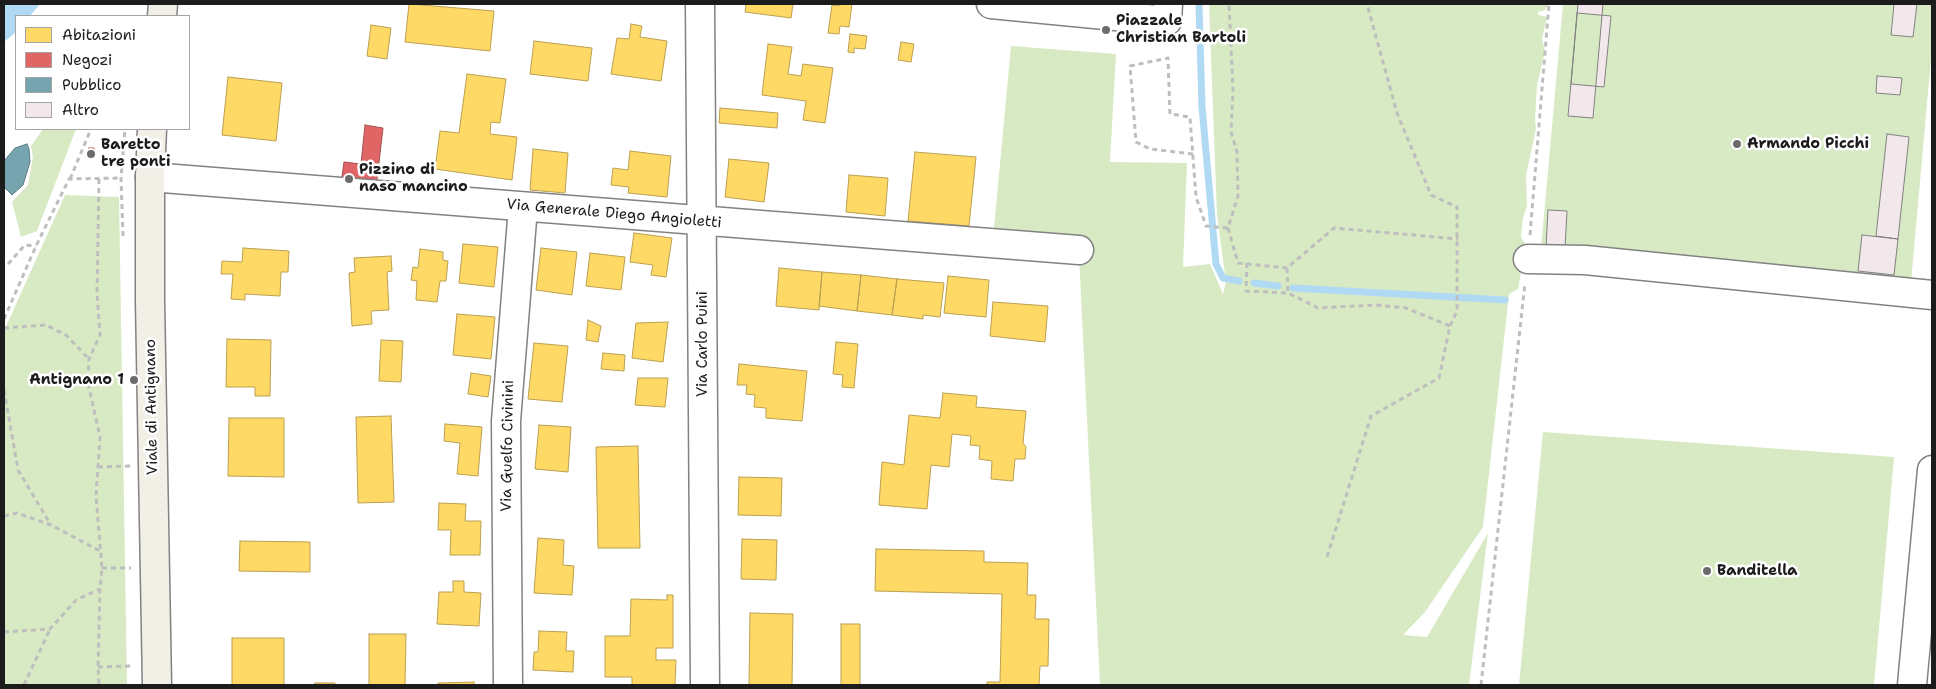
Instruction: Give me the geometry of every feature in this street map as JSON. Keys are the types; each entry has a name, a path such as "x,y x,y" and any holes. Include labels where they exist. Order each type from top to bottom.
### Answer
{"main road":[{"name":"Viale di Antignano","path":"152,130 150,301 157,685"}],"street":[{"name":"Via Carlo Puini","path":"700,4 706,685"},
{"path":"991,4 1167,21 1168,4"},
{"name":"Via Generale Diego Angioletti","path":"150,177 403,189 523,207 1068,256"},
{"name":"Via Guelfo Civinini","path":"508,685 506,421 523,207"},
{"path":"1528,259 1585,260 1932,295"},
{"path":"1912,685 1932,470"}],"path":[{"path":"1229,4 1233,90 1231,132 1237,152 1238,196 1228,228 1238,263 1287,268 1334,228 1458,239"},
{"path":"1327,557 1370,416 1439,378 1450,326 1458,304 1457,207 1431,195 1397,113 1367,4"},
{"path":"1481,685 1528,259 1549,4"},
{"path":"1192,154 1150,148 1136,142 1130,66 1168,58 1170,114 1190,116 1196,197 1206,226 1228,228"},
{"path":"4,319 36,246 70,179 91,130"},
{"path":"70,179 150,177"},
{"path":"98,179 100,335 89,359 88,383 100,437 96,496 102,552 99,685"},
{"path":"8,264 25,245 36,246"},
{"path":"1247,264 1246,291 1288,293 1318,308 1376,305 1406,308 1450,326"},
{"path":"1287,268 1288,293"},
{"path":"4,328 46,325 66,335 89,359"},
{"path":"4,390 18,470 51,525"},
{"path":"98,467 133,466"},
{"path":"4,516 17,514 51,525 102,552"},
{"path":"102,568 134,568"},
{"path":"24,685 50,629 76,600 100,589"},
{"path":"4,632 50,629"},
{"path":"98,667 136,666"}],"green space":[{"path":"1209,4 1549,4 1545,10 1538,12 1538,15 1547,17 1542,39 1545,51 1537,85 1536,129 1526,175 1527,206 1523,218 1521,237 1526,246 1518,289 1509,294 1483,527 1425,612 1403,635 1427,637 1488,533 1469,685 1100,685 1078,235 994,228 1011,46 1116,54 1110,162 1187,163 1183,267 1210,264 1223,294 1226,282 1217,215"},
{"name":"Armando Picchi","path":"1563,4 1932,4 1932,48 1911,282 1541,249"},
{"path":"42,130 76,130 37,231 21,237 12,202 28,185 33,157 31,146"},
{"path":"65,195 119,197 127,685 4,685 4,331"},
{"name":"Banditella","path":"1543,432 1894,457 1874,685 1519,685"}],"water":[{"path":"4,4 40,4 31,15 15,15 15,33 4,42"}],"building: Abitazioni":[{"path":"409,4 494,11 490,51 405,42"},
{"path":"746,4 793,4 791,18 745,12"},
{"path":"839,4 852,4 849,27 840,26 839,34 828,33 832,5 839,6"},
{"path":"631,24 642,26 640,37 667,41 661,81 611,74 617,38 629,39"},
{"path":"371,25 391,28 387,59 367,56"},
{"path":"850,34 867,36 865,49 854,48 854,53 848,52"},
{"path":"534,41 592,48 588,81 530,74"},
{"path":"901,42 914,44 911,62 898,60"},
{"path":"768,44 792,47 788,74 801,76 803,64 833,68 825,123 803,120 806,101 762,95"},
{"path":"467,74 506,79 500,123 491,122 490,134 517,137 512,180 435,169 440,131 459,133"},
{"path":"228,77 282,83 276,141 222,135"},
{"path":"720,108 778,113 777,128 719,123"},
{"path":"533,149 568,153 565,193 530,190"},
{"path":"630,151 671,156 667,197 628,193 629,187 611,185 613,168 628,170"},
{"path":"915,152 976,157 969,226 908,221"},
{"path":"729,159 769,163 764,202 725,197"},
{"path":"849,175 888,178 885,216 846,212"},
{"path":"634,233 672,238 666,277 651,275 653,265 630,262"},
{"path":"463,244 498,247 494,287 459,283"},
{"path":"243,248 289,251 288,272 281,272 280,296 245,294 245,300 231,299 233,274 221,274 222,261 242,262"},
{"path":"541,248 577,252 572,295 536,290"},
{"path":"420,249 443,252 443,260 448,261 446,281 440,281 437,302 416,300 417,281 411,280 413,267 418,268"},
{"path":"590,253 625,257 621,290 586,286"},
{"path":"391,256 392,271 387,272 389,310 371,311 372,324 352,326 349,273 355,272 354,258"},
{"path":"779,268 822,272 819,310 776,306"},
{"path":"822,272 861,275 857,311 819,306"},
{"path":"861,275 897,279 892,315 857,311"},
{"path":"948,276 989,280 986,317 944,313"},
{"path":"897,279 944,283 940,317 923,315 923,319 892,315"},
{"path":"993,302 1048,306 1045,342 990,336"},
{"path":"457,314 495,317 491,359 453,355"},
{"path":"588,320 601,326 598,342 586,340"},
{"path":"668,322 663,362 632,358 636,323"},
{"path":"227,339 271,340 270,396 255,396 255,387 226,387"},
{"path":"381,340 403,341 401,382 379,381"},
{"path":"836,342 858,344 854,388 842,387 843,375 833,374"},
{"path":"534,343 568,346 562,402 528,399"},
{"path":"603,353 625,355 624,371 601,369"},
{"path":"739,364 807,371 802,421 766,418 766,408 754,407 755,395 746,394 747,385 737,385"},
{"path":"471,373 491,376 488,397 468,394"},
{"path":"638,378 668,378 665,407 635,405"},
{"path":"943,393 977,396 976,407 1026,411 1023,443 1026,447 1025,459 1015,459 1013,481 991,479 992,461 979,459 980,446 970,445 971,436 952,434 949,467 931,465 927,509 879,505 882,462 904,465 909,415 940,418"},
{"path":"391,416 394,502 358,503 356,417"},
{"path":"229,418 284,418 284,477 228,476"},
{"path":"445,424 482,427 478,476 457,474 460,443 444,441"},
{"path":"539,425 571,427 568,472 535,469"},
{"path":"638,446 640,548 598,548 596,447"},
{"path":"739,477 782,478 781,516 738,515"},
{"path":"439,503 466,504 465,521 481,521 480,555 450,555 451,530 438,530"},
{"path":"538,538 564,540 563,565 574,566 572,595 534,593"},
{"path":"742,539 777,540 776,580 741,579"},
{"path":"240,541 310,542 310,572 239,571"},
{"path":"876,549 984,551 984,562 1028,563 1027,595 1036,595 1035,619 1049,619 1048,666 1040,666 1039,685 987,685 987,682 1000,682 1002,594 875,591"},
{"path":"453,581 464,581 464,592 481,593 479,626 437,624 439,592 453,592"},
{"path":"667,595 673,595 673,648 656,648 656,660 676,660 675,685 632,685 632,677 605,677 605,636 630,636 631,599 667,600"},
{"path":"750,613 793,614 792,685 749,685"},
{"path":"841,624 860,624 860,685 841,685"},
{"path":"539,631 567,632 566,651 574,651 573,672 533,670 534,652 538,652"},
{"path":"369,634 406,634 405,685 369,685"},
{"path":"232,638 284,638 284,685 232,685"},
{"path":"474,682 474,685 438,685 438,683"},
{"path":"315,683 335,683 335,685 315,685"}],"building: Negozi":[{"path":"365,125 383,128 376,188 341,184 344,162 361,164"},
{"path":"89,148 94,148 94,158 89,158"}],"building: Pubblico":[{"path":"27,144 30,162 23,185 12,195 4,187 4,161 15,148"}],"building: Altro":[{"path":"1578,4 1603,4 1593,118 1568,116"},
{"path":"1894,4 1917,4 1913,37 1891,35"},
{"path":"1577,13 1611,16 1604,87 1571,84"},
{"path":"1877,76 1902,78 1900,95 1876,93"},
{"path":"1887,134 1909,137 1898,239 1876,236"},
{"path":"1548,210 1567,211 1565,248 1546,247"},
{"path":"1862,235 1898,239 1894,275 1858,271"}],"waterway":[{"path":"1199,4 1202,107 1216,264 1223,278 1239,281"},
{"path":"1254,283 1278,286"},
{"path":"1293,288 1505,300"}],"place":[{"name":"Piazzale Christian Bartoli","path":"1106,30"},
{"name":"Armando Picchi","path":"1737,144"},
{"name":"Baretto tre ponti","path":"91,154"},
{"name":"Pizzino di naso mancino","path":"349,179"},
{"name":"Antignano 1","path":"134,380"},
{"name":"Banditella","path":"1707,571"}]}
